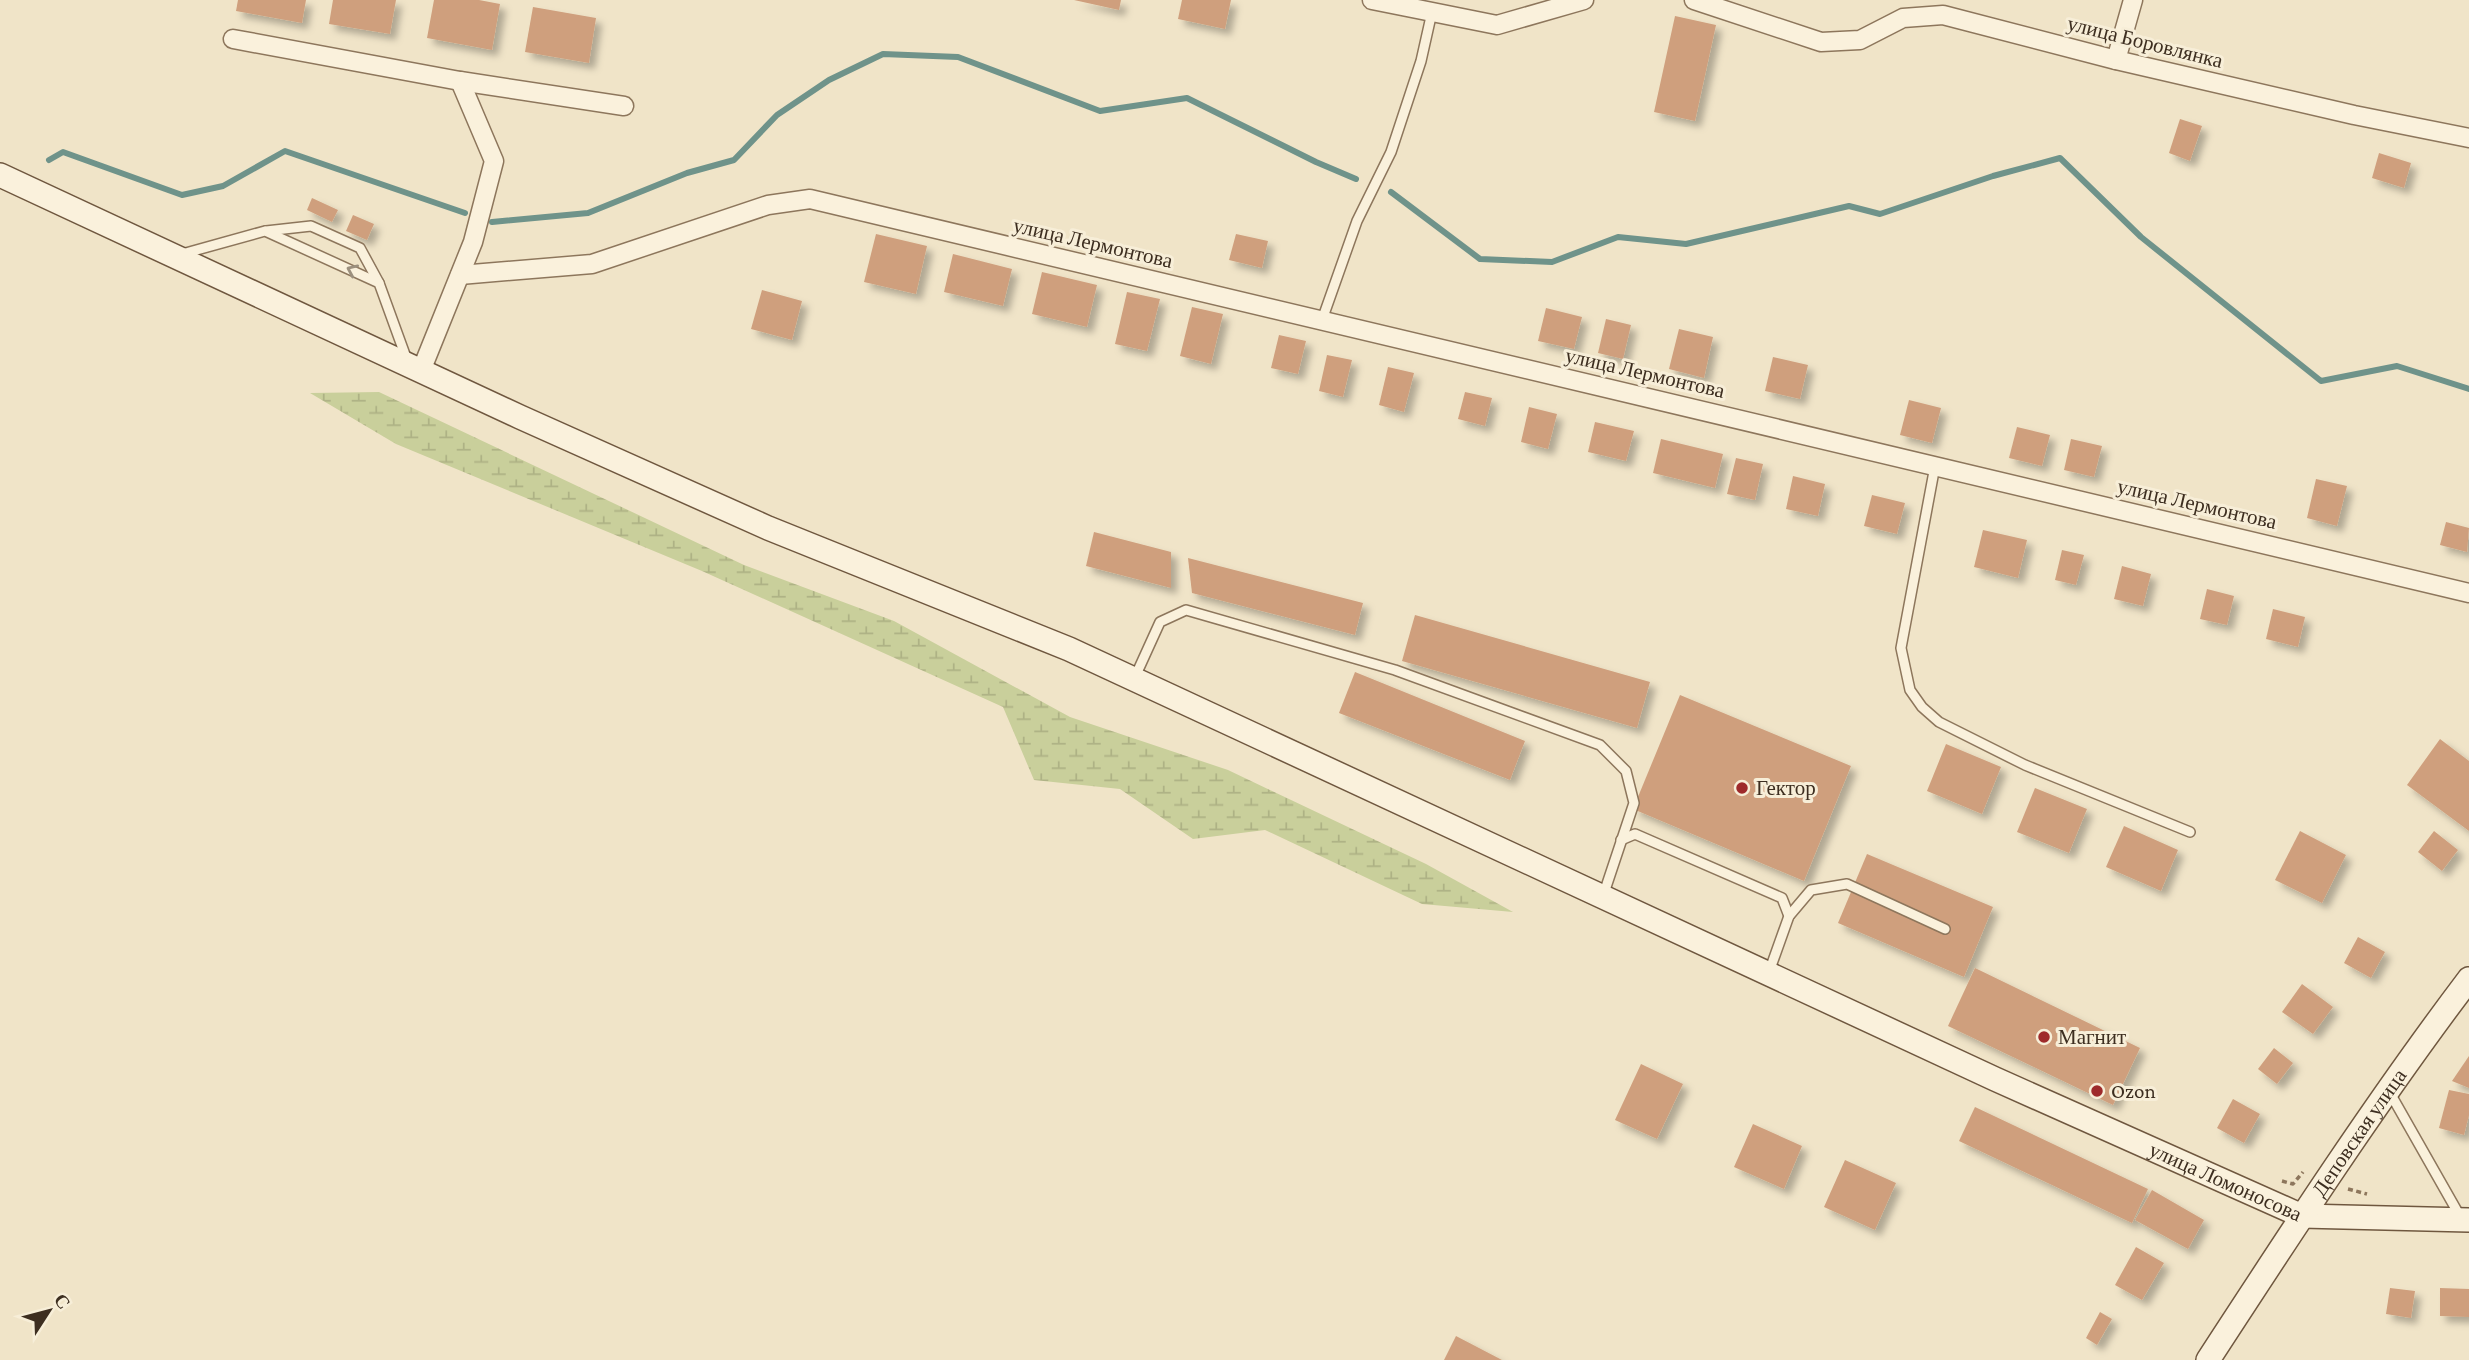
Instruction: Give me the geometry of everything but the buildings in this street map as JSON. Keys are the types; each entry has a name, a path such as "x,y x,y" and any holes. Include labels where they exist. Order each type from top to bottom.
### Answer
{"main road":[{"name":"улица Ломоносова","path":"0,175 768,528 1069,649 1995,1079 2302,1216 2465,1220"},
{"name":"Деповская улица","path":"2208,1360 2388,1090 2469,979"}],"street":[{"path":"1373,0 1497,24 1584,0"},
{"name":"улица Боровлянка","path":"1694,0 1821,42 1860,40 1903,18 1943,15 2116,60 2354,115 2469,138"},
{"path":"2116,60 2133,0"},
{"path":"233,39 460,81 624,106"},
{"path":"415,368 473,242 494,161 460,81"},
{"name":"улица Лермонтова","path":"460,275 592,264 768,205 810,199 2469,593"}],"lane":[{"path":"1322,320 1357,221 1391,152 1421,61 1432,12"},
{"path":"175,256 265,231 311,226 360,248 379,283 415,368"},
{"path":"265,231 379,283"},
{"path":"1935,466 1901,648 1910,690 1922,707 1939,722 2025,765 2190,832"},
{"path":"1135,679 1160,622 1186,610 1395,670 1600,745 1626,771 1634,803 1602,897"},
{"path":"1621,840 1635,834 1782,898 1789,916"},
{"path":"1768,974 1789,916 1811,890 1847,884 1945,929"},
{"path":"2388,1090 2465,1220"}],"path":[{"path":"2280,1180 2293,1184 2307,1167"},
{"path":"2339,1187 2369,1194"}],"green space":[{"path":"379,392 744,565 894,621 1070,717 1228,770 1426,864 1513,912 1422,904 1265,830 1193,839 1120,789 1034,780 1003,707 702,571 396,444 310,393"}],"waterway":[{"path":"492,222 588,213 687,173 734,160 777,115 829,80 883,54 958,57 1100,111 1187,98 1356,179"},
{"path":"49,160 63,152 182,195 223,186 285,151 465,213"},
{"path":"1391,192 1480,259 1552,262 1618,237 1686,244 1849,206 1880,214 1993,176 2060,158 2141,237 2321,381 2397,366 2469,389"}],"place":[{"name":"Гектор","path":"1742,788"},
{"name":"Магнит","path":"2044,1037"},
{"name":"Ozon","path":"2097,1091"}]}
